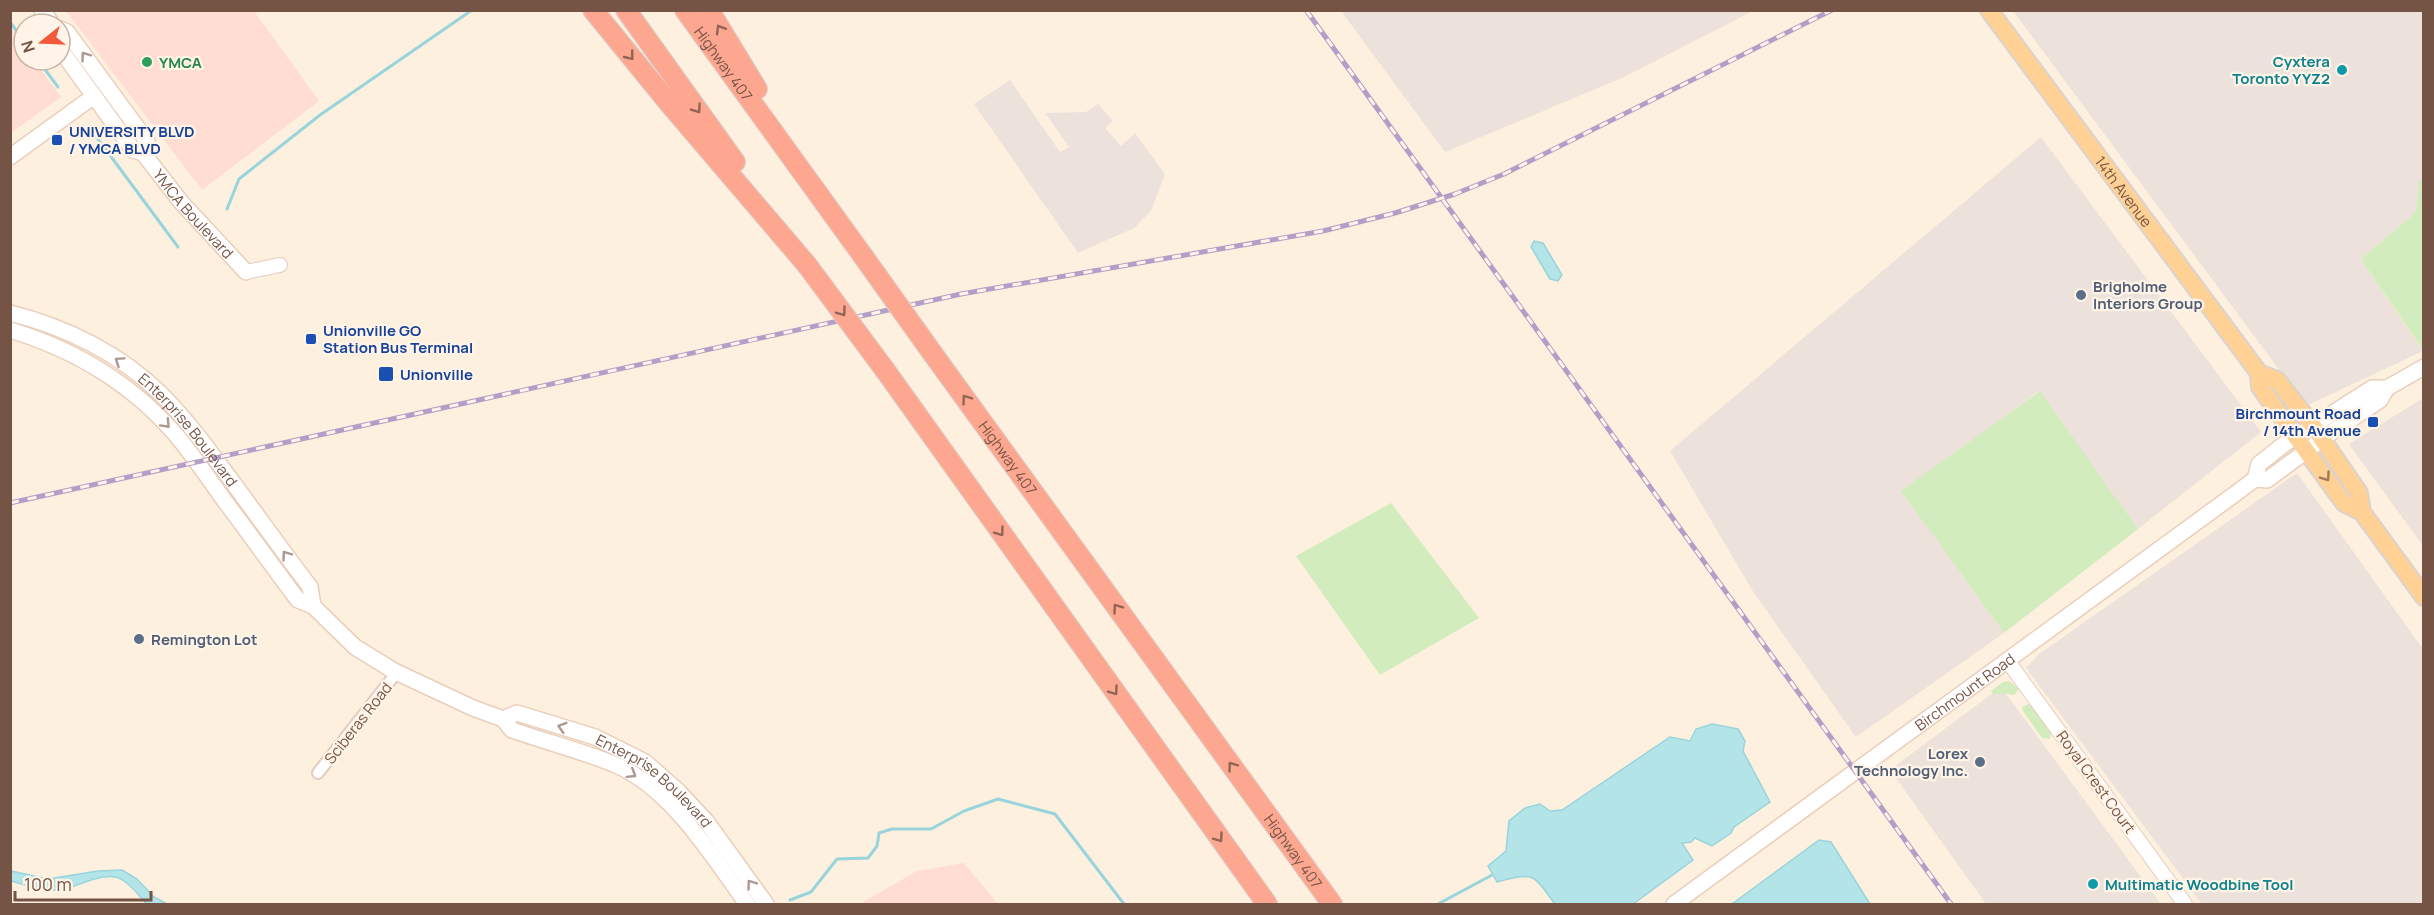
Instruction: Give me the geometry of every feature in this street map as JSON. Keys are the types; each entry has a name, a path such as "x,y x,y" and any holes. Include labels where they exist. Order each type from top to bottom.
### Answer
{"highway":[{"path":"593,10 807,265"},
{"path":"626,10 1267,904"},
{"name":"Highway 407","path":"685,10 1332,904"},
{"path":"709,10 863,256"}],"main road":[{"name":"14th Avenue","path":"1989,10 2259,373 2277,380 2317,432 2359,493 2361,512"},
{"name":"YMCA Boulevard","path":"72,39 147,141 143,153"},
{"name":"YMCA Boulevard","path":"72,66 133,150 143,153 181,202 246,272"},
{"path":"10,157 94,96"},
{"name":"Enterprise Boulevard","path":"10,312 52,326 95,346 132,370 161,394 190,424 309,587 313,606"},
{"name":"Enterprise Boulevard","path":"10,330 41,339 79,357 124,385 152,410 181,441 298,600 313,606 355,647 397,672 473,708 503,719 512,730 617,765 645,783 686,821 747,904"},
{"name":"Birchmount Road","path":"1674,904 2255,479 2259,464 2296,436 2317,432 2380,400 2387,388 2424,367"},
{"name":"14th Avenue","path":"2259,373 2260,387 2344,503 2361,512 2424,597"},
{"name":"Birchmount Road","path":"2255,479 2267,480 2307,450 2317,432"},
{"name":"Enterprise Boulevard","path":"503,719 517,713 584,733 645,762 678,791 706,821 766,904"}],"street":[{"path":"94,96 107,87"},
{"path":"246,272 280,265"},
{"name":"Royal Crest Court","path":"2007,660 2186,904"},
{"name":"Sciberas Road","path":"318,773 397,672"}],"shaded area":[{"path":"254,11 319,101 202,190 72,19 72,12 67,12"},
{"path":"1341,11 1753,11 1622,78 1445,152"},
{"path":"2013,11 2423,11 2424,178 2419,182 2416,212 2361,259 2423,351 2306,406"},
{"path":"11,27 12,72 43,72 61,97 11,133"},
{"path":"1010,80 1060,152 1069,147 1045,113 1086,112 1098,104 1113,121 1105,128 1121,146 1135,133 1165,174 1151,211 1134,228 1078,253 974,104"},
{"path":"2041,137 2261,432 2138,529 2039,391 1902,492 2004,633 1856,737 1754,593 1670,451"},
{"path":"2423,398 2423,546 2349,444"},
{"path":"2297,473 2423,649 2423,904 2202,904 2026,668 2039,654"},
{"path":"2001,687 2161,904 1986,904 1890,770"},
{"path":"964,863 998,904 860,904 917,871"}],"green space":[{"path":"2423,178 2423,350 2361,259 2416,212 2419,182"},
{"path":"2040,391 2138,529 2004,633 1901,491"},
{"path":"1391,503 1479,618 1380,675 1296,556"},
{"path":"2009,681 2019,689 2014,695 2000,693 1994,695 1991,691 2003,682"},
{"path":"2028,704 2051,731 2050,739 2042,738 2023,711 2022,708"}],"water":[{"path":"1534,241 1543,243 1562,275 1558,281 1550,279 1531,247"},
{"path":"1712,724 1738,729 1745,741 1743,751 1770,802 1734,827 1731,833 1712,846 1695,838 1691,842 1682,843 1693,860 1633,904 1555,904 1542,886 1532,878 1526,876 1497,882 1488,866 1506,851 1509,821 1525,808 1540,804 1550,811 1562,810 1670,737 1690,741 1696,729"},
{"path":"1819,840 1831,842 1870,904 1732,904"},
{"path":"122,870 137,879 154,897 167,904 147,904 124,881 110,876 61,890 35,888 11,881 11,871 48,879 98,871"}],"waterway":[{"path":"227,209 239,179 320,115 472,10"},
{"path":"47,72 58,87"},
{"path":"92,131 178,247"},
{"path":"790,900 811,892 837,859 868,858 877,846 879,833 892,829 931,829 964,811 998,799 1055,814 1124,904"},
{"path":"1438,904 1492,875"}],"railway":[{"path":"1306,10 1951,904"},
{"path":"10,503 961,294 1323,231 1395,213 1455,194 1504,174 1832,10"}],"place":[{"name":"YMCA","path":"147,62"},
{"name":"Cyxtera Toronto YYZ2","path":"2342,70"},
{"name":"UNIVERSITY BLVD / YMCA BLVD","path":"57,140"},
{"name":"Brigholme Interiors Group","path":"2081,295"},
{"name":"Unionville GO Station Bus Terminal","path":"311,339"},
{"name":"Unionville","path":"386,374"},
{"name":"Birchmount Road / 14th Avenue","path":"2373,422"},
{"name":"Remington Lot","path":"139,639"},
{"name":"Lorex Technology Inc.","path":"1980,762"},
{"name":"Multimatic Woodbine Tool","path":"2093,884"}]}
